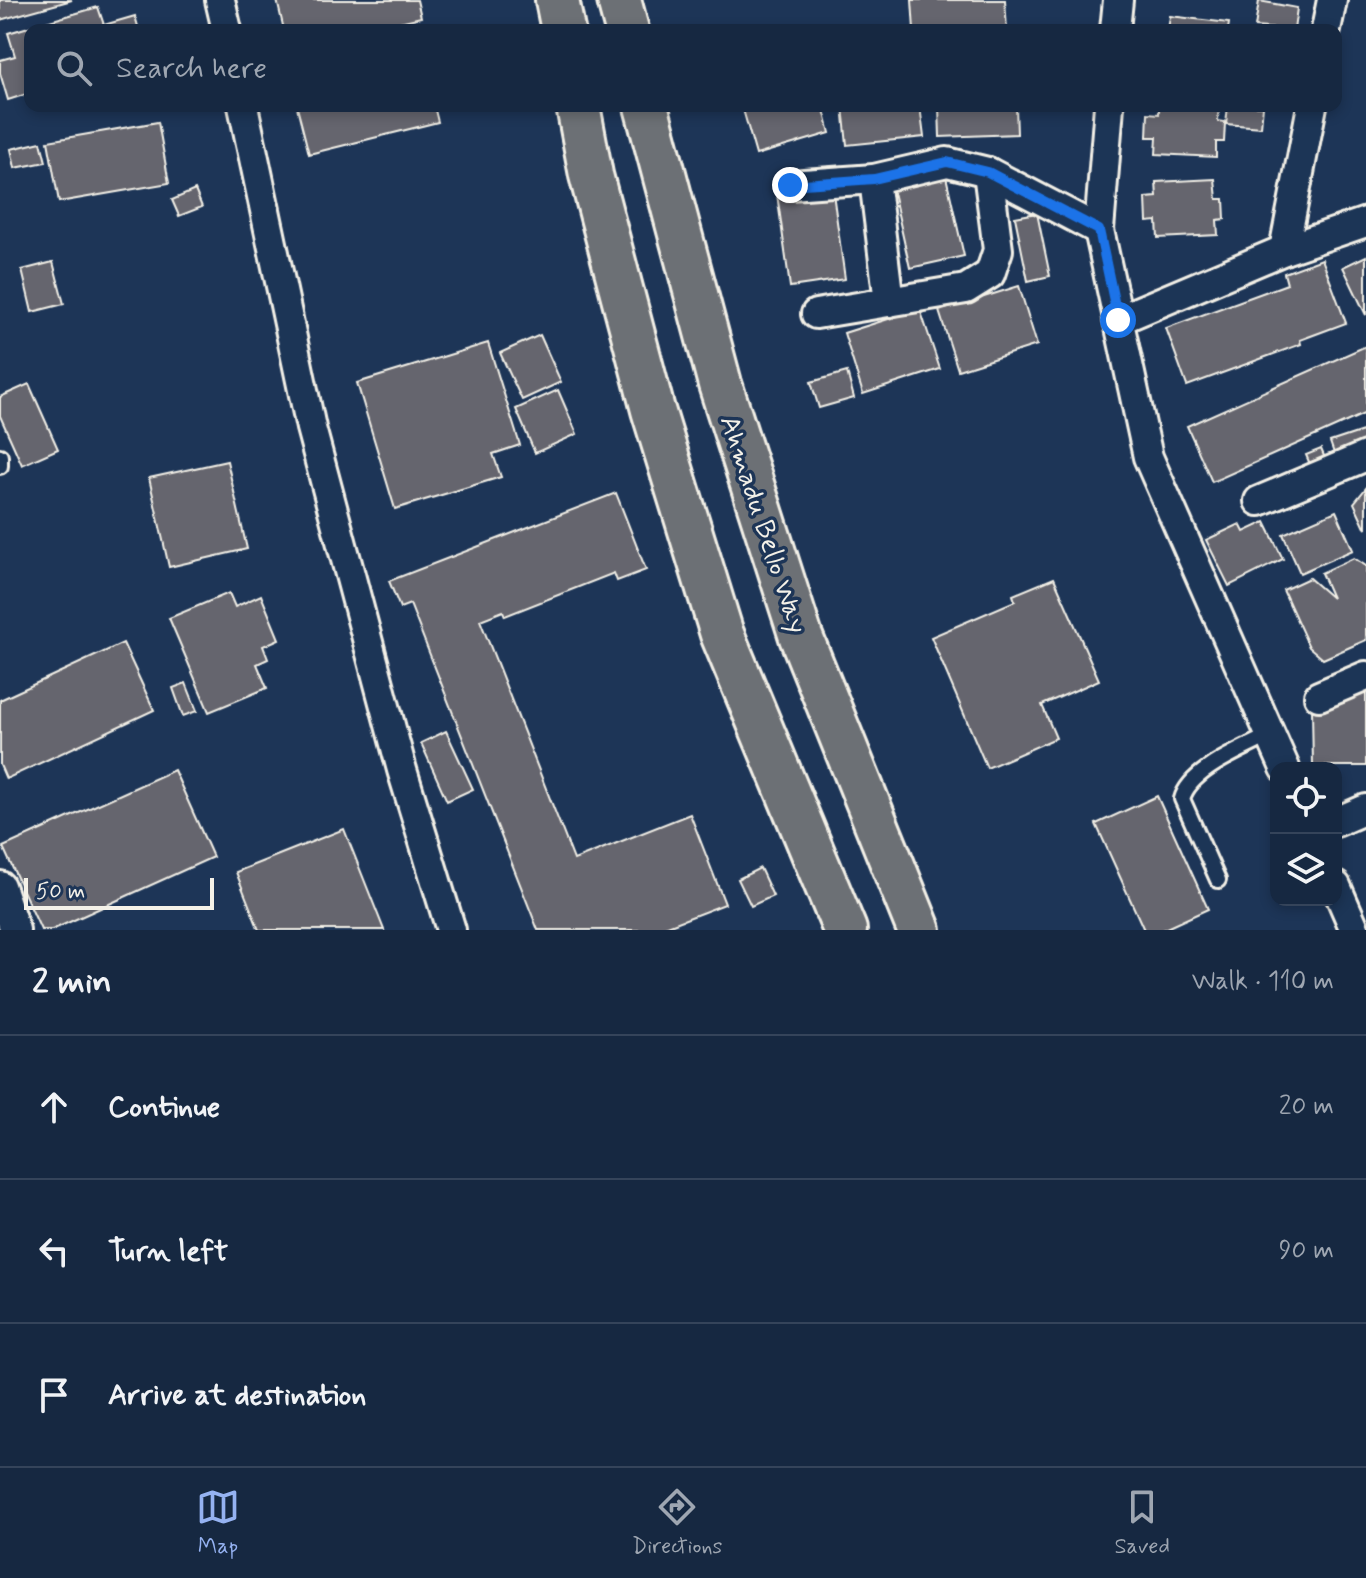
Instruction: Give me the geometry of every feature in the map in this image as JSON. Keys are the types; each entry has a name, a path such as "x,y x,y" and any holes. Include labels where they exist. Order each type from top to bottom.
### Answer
{"main road":[{"path":"557,0 562,24"},
{"path":"619,0 625,24"},
{"path":"579,112 591,175 653,410 722,634 845,930"},
{"name":"Ahmadu Bello Way","path":"648,112 720,384 801,637 919,930"}],"street":[{"path":"220,0 226,24"},
{"path":"1116,24 1118,0"},
{"path":"1327,24 1332,0"},
{"path":"244,112 311,428 402,770 451,930"},
{"path":"1109,112 1099,230 1148,457 1282,762"},
{"path":"1284,250 1311,112"},
{"path":"790,185 874,179 947,162 988,172 1099,230"},
{"path":"816,314 966,289 990,274 998,250 988,172"},
{"path":"874,179 889,302"},
{"path":"1118,320 1284,250 1366,222"},
{"path":"1259,501 1366,456"},
{"path":"1319,696 1366,676"},
{"path":"1342,819 1366,809"},
{"path":"0,886 15,930"},
{"path":"1342,900 1355,930"}],"lane":[{"path":"0,456 0,466"},
{"path":"1218,880 1182,799 1183,794 1205,770 1270,735"}],"building":[{"path":"0,0 72,0 0,20"},
{"path":"277,0 417,0 421,17 391,24 283,24"},
{"path":"912,0 1005,0 1007,24 914,24"},
{"path":"1259,1 1297,8 1295,24 1255,24"},
{"path":"98,7 104,24 39,24"},
{"path":"135,16 137,24 107,24"},
{"path":"1170,16 1229,23 1229,24 1169,24"},
{"path":"24,28 24,95 8,100 0,73 0,60 15,56 8,33"},
{"path":"298,112 436,112 438,122 309,154"},
{"path":"744,112 825,112 830,133 756,155"},
{"path":"844,112 921,112 924,137 847,145"},
{"path":"939,112 1016,112 1017,134 940,137"},
{"path":"1219,112 1218,121 1225,122 1224,142 1216,142 1216,157 1156,154 1157,137 1147,137 1148,113"},
{"path":"1227,112 1262,112 1261,127 1226,124"},
{"path":"158,122 169,183 59,202 48,141"},
{"path":"41,142 46,162 15,168 11,149"},
{"path":"945,172 964,256 910,268 891,183"},
{"path":"1215,179 1217,199 1224,199 1225,219 1217,220 1218,235 1158,238 1157,221 1147,222 1146,198 1157,197 1156,182"},
{"path":"832,186 845,279 790,287 777,194"},
{"path":"195,190 202,207 179,216 172,200"},
{"path":"1037,213 1050,276 1028,281 1015,217"},
{"path":"1366,256 1366,315 1343,267"},
{"path":"1322,259 1346,323 1300,340 1301,344 1187,386 1166,328 1287,284 1284,273"},
{"path":"53,262 64,304 32,312 22,270"},
{"path":"1019,286 1037,345 958,370 939,311"},
{"path":"920,309 940,369 863,394 844,333"},
{"path":"540,335 561,382 522,400 500,353"},
{"path":"488,343 520,445 493,454 501,477 395,509 357,383"},
{"path":"1366,346 1366,413 1212,482 1187,426"},
{"path":"847,372 854,398 819,408 811,382"},
{"path":"29,384 58,449 22,465 0,416 0,397"},
{"path":"558,390 577,434 535,453 516,409"},
{"path":"1366,430 1366,448 1336,459 1330,442"},
{"path":"1321,449 1327,463 1312,469 1306,455"},
{"path":"227,461 247,549 169,567 149,478"},
{"path":"1366,488 1366,529 1354,503"},
{"path":"616,493 646,570 617,581 614,573 505,616 503,611 480,620 574,860 690,814 725,904 657,930 538,930 410,604 400,608 389,581"},
{"path":"1336,511 1353,550 1300,573 1283,534"},
{"path":"1265,522 1283,559 1229,586 1206,540 1240,524 1244,532"},
{"path":"1354,558 1366,566 1366,640 1323,659 1309,647 1283,590 1309,578 1332,598 1321,573"},
{"path":"1054,578 1099,680 1042,705 1056,738 987,768 931,637 1015,601 1013,595"},
{"path":"229,593 235,607 261,595 279,639 263,646 268,659 257,664 267,688 209,712 169,618"},
{"path":"123,643 154,710 6,779 0,765 0,700"},
{"path":"186,683 197,711 183,716 173,688"},
{"path":"1366,687 1366,766 1313,762 1312,709"},
{"path":"446,731 473,789 447,801 421,743"},
{"path":"174,770 213,857 52,930 41,930 3,847"},
{"path":"1157,796 1208,909 1162,930 1144,930 1096,824"},
{"path":"344,829 384,930 259,930 236,872"},
{"path":"760,868 773,896 751,906 738,879"}],"route":[{"path":"790,185 874,179 947,162 988,172 1099,230 1118,320"}]}
